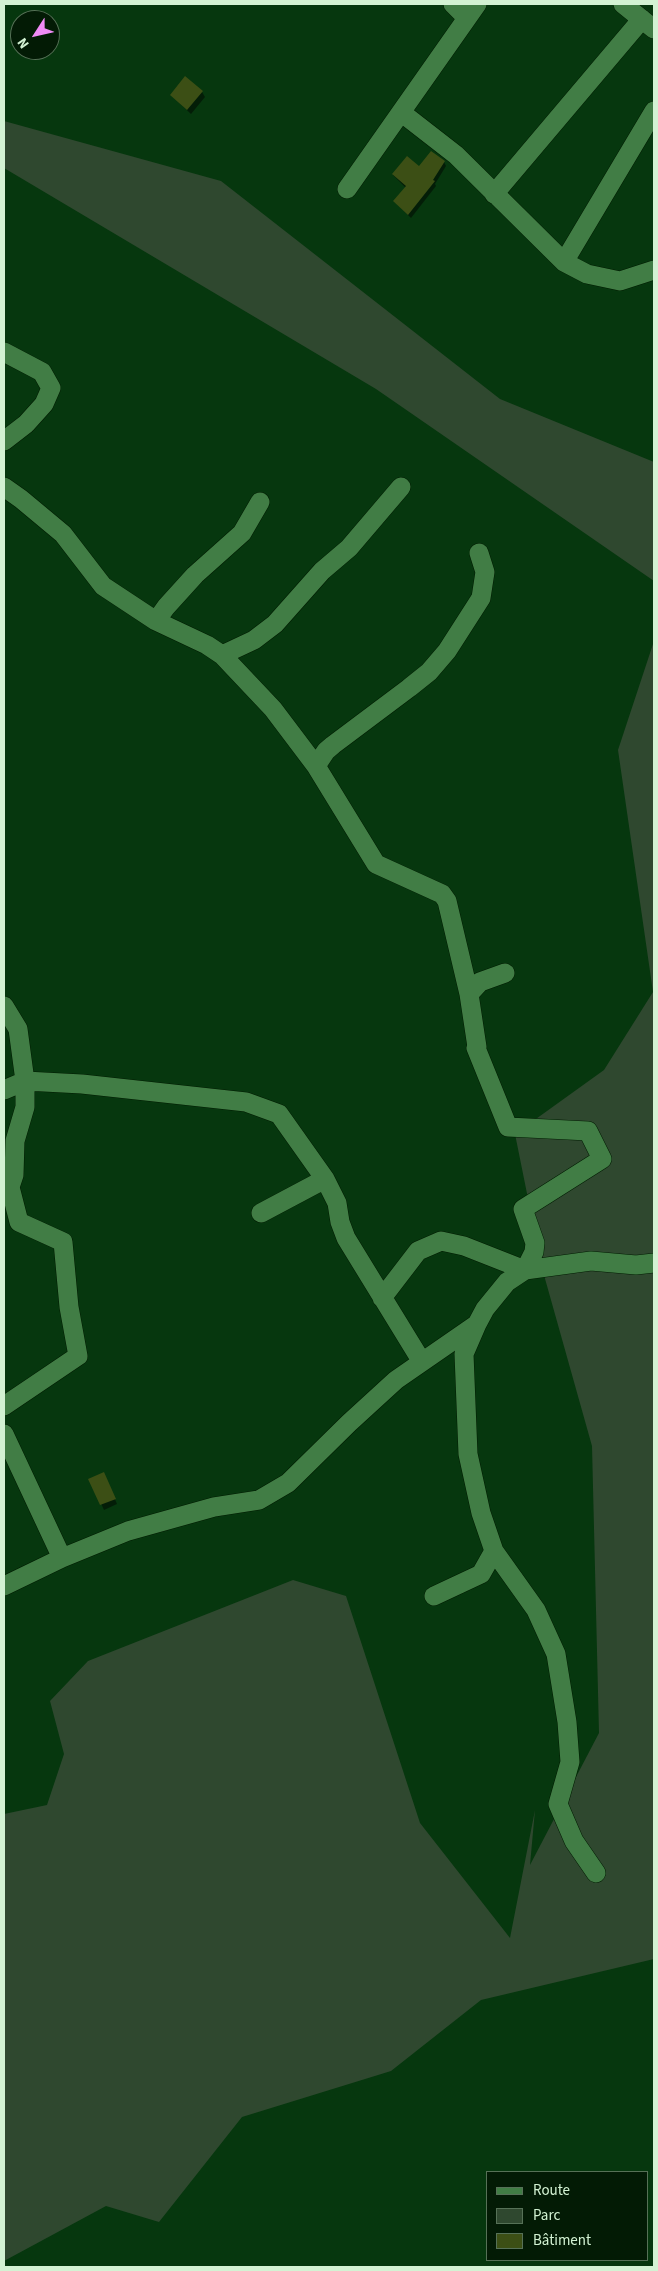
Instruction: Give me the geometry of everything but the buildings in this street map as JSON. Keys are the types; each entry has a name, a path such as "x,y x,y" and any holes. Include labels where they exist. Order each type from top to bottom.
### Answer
{"street":[{"path":"347,189 472,11 453,4"},
{"path":"494,194 648,24 623,4"},
{"path":"564,262 654,111"},
{"path":"402,113 456,155 564,262 588,274 620,281 654,270"},
{"path":"4,352 42,372 51,388 44,404 26,424 4,441"},
{"path":"4,487 21,498 63,534 103,586 156,621 222,655 273,709 316,766 376,864 442,894 447,901 469,994 476,1048 508,1127 588,1131 602,1159 523,1209 535,1243 534,1252 525,1270"},
{"path":"222,655 254,640 275,624 322,571 349,548 401,487"},
{"path":"156,621 195,575 242,533 260,502"},
{"path":"316,766 326,751 416,683 429,672 447,651 481,598 485,572 479,553"},
{"path":"469,994 480,982 505,972"},
{"path":"4,1006 18,1029 25,1081 25,1107 15,1141 14,1175 7,1190 19,1222 63,1242 69,1308 78,1356 4,1406"},
{"path":"4,1090 25,1081 82,1084 246,1102 279,1114 325,1179 337,1203 340,1222 346,1238 422,1362"},
{"path":"261,1213 325,1179"},
{"path":"382,1298 418,1250 441,1240 464,1246 525,1270"},
{"path":"596,1873 574,1841 558,1804 570,1762 567,1722 556,1654 536,1610 494,1551 481,1513 468,1454 464,1354 485,1309 507,1282 525,1270 591,1261 636,1264 654,1263"},
{"path":"4,1586 62,1558 128,1532 214,1507 259,1500 288,1482 396,1380 477,1324"},
{"path":"4,1434 62,1558"},
{"path":"434,1596 481,1574 494,1551"}],"green space":[{"path":"4,121 221,181 500,399 654,462 654,581 376,389 4,168"},
{"path":"654,641 654,1959 481,2000 391,2071 242,2117 159,2222 106,2206 4,2261 4,1814 47,1805 64,1754 50,1701 88,1661 293,1580 346,1596 420,1823 510,1938 535,1810 530,1865 599,1733 592,1446 542,1268 515,1134 604,1070 653,992 618,750"}]}
